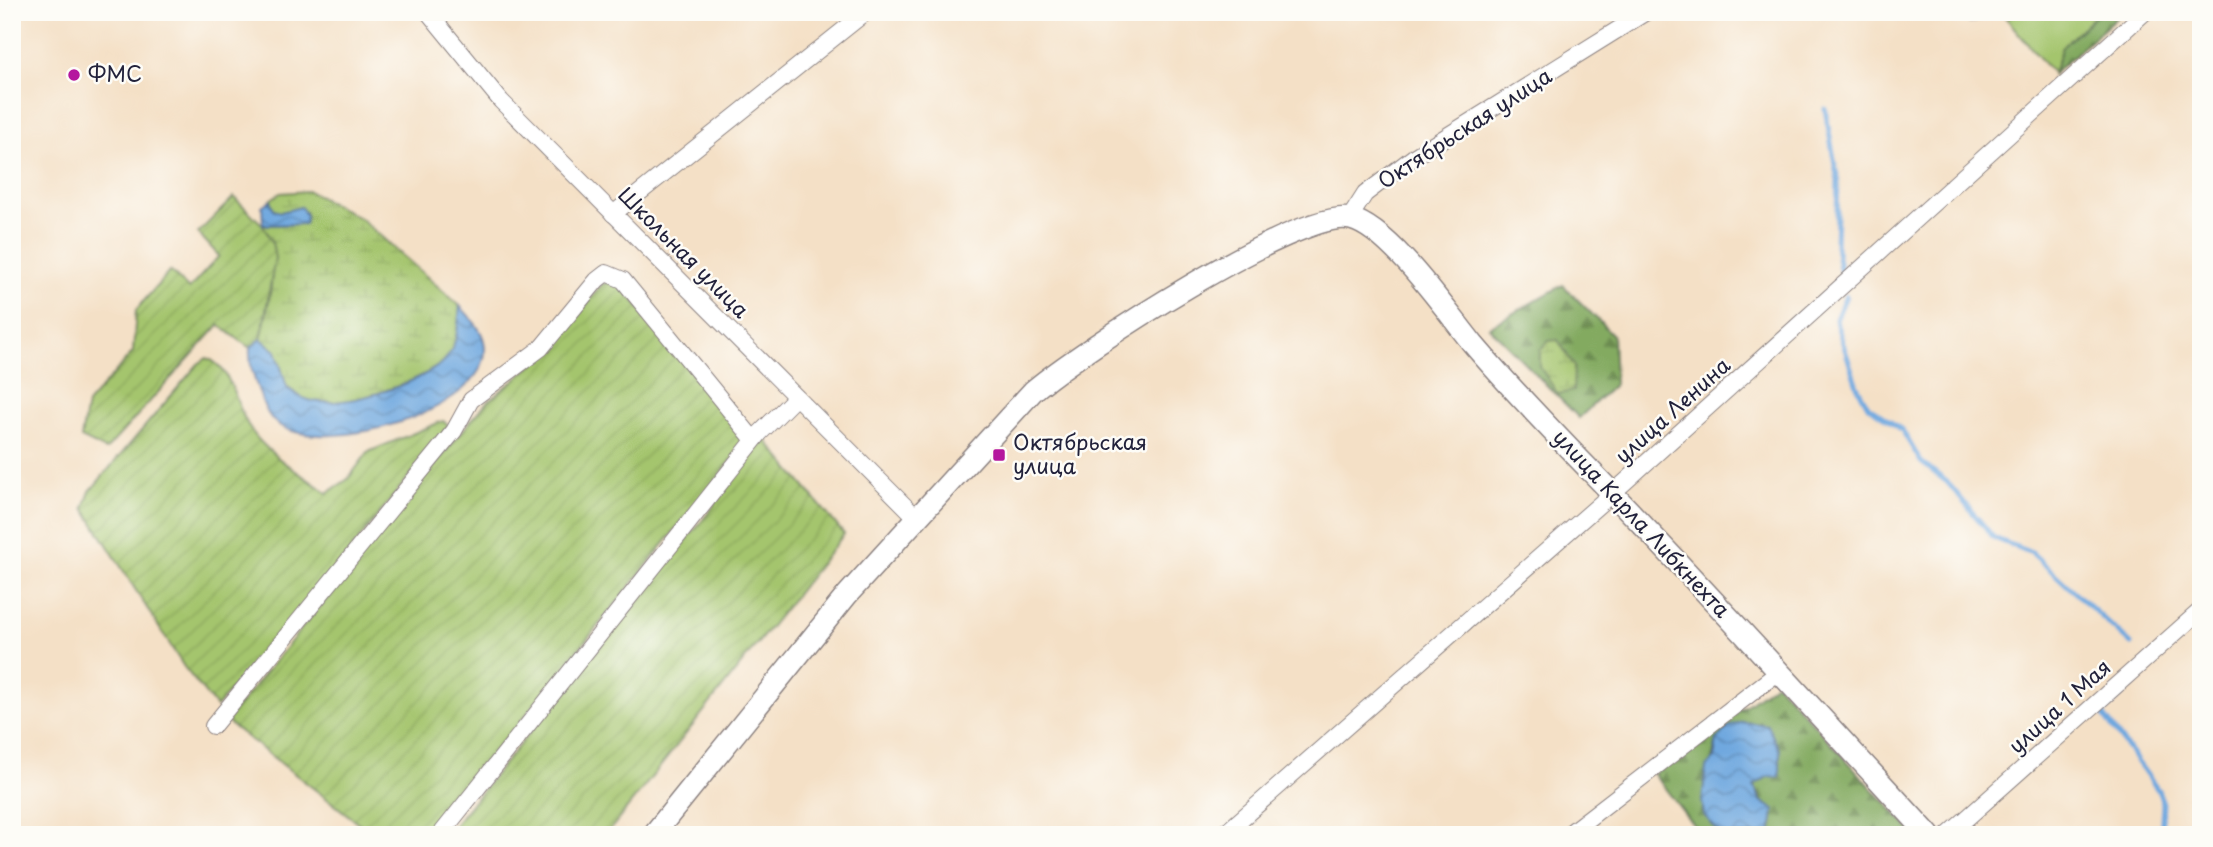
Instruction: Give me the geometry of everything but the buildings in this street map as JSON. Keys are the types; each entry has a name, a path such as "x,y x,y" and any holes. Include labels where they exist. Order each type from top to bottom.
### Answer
{"street":[{"name":"Школьная улица","path":"428,12 486,86 916,517"},
{"path":"613,214 866,12"},
{"name":"Октябрьская улица","path":"1349,219 1365,194 1415,156 1646,12"},
{"name":"улица Ленина","path":"1223,835 1612,493 2145,12"},
{"path":"653,835 839,606 916,517 1014,410 1067,363 1143,315 1270,242 1307,225 1328,219 1349,219"},
{"name":"улица Карла Либкнехта","path":"1349,219 1380,235 1402,258 1502,376 1780,671 1929,835"},
{"path":"214,726 454,431 471,400 541,348 597,280 606,273 624,280 754,440"},
{"path":"440,835 754,440 796,397"},
{"name":"улица 1 Мая","path":"1948,835 2201,610"},
{"path":"1567,835 1780,671"}],"green space":[{"path":"2001,12 2010,17 2021,12 2100,12 2062,47 2053,74"},
{"path":"2100,12 2123,12 2053,74 2062,47"},
{"path":"308,191 360,218 460,306 452,350 443,362 416,378 356,399 319,402 303,398 287,387 276,351 261,339 270,296 272,266 263,225 305,224 306,215 301,207 274,211 270,200 280,193"},
{"path":"234,197 263,225 272,242 275,258 261,339 250,348 219,325 106,450 81,438 87,404 133,352 136,310 170,271 189,289 219,256 198,233"},
{"path":"611,281 621,285 748,440 429,835 374,835 226,721 487,402 549,352 602,284"},
{"path":"1563,285 1613,335 1615,384 1579,418 1489,327"},
{"path":"1558,340 1574,366 1573,391 1558,394 1540,367 1540,350 1549,341"},
{"path":"207,358 216,363 229,380 246,421 258,439 276,456 327,493 348,479 368,452 443,421 449,426 345,557 216,707 184,667 84,508 90,491 198,364"},
{"path":"763,437 844,534 606,835 446,835 710,511"},
{"path":"1776,683 1915,835 1771,835 1773,824 1754,785 1767,777 1780,776 1767,725 1742,722 1717,739 1704,788 1706,811 1711,823 1721,835 1701,835 1654,774"}],"water":[{"path":"1960,12 2000,12 1970,23"},
{"path":"270,200 274,210 281,212 301,207 306,215 305,224 263,225 262,206"},
{"path":"460,306 474,322 484,341 482,365 465,387 437,406 403,421 366,431 329,435 298,432 275,422 267,411 254,379 250,359 250,348 261,339 276,351 287,388 298,395 320,402 357,399 416,379 443,362 452,350"},
{"path":"1742,722 1767,725 1780,751 1780,777 1767,777 1754,786 1760,800 1774,810 1771,835 1721,835 1704,815 1702,801 1706,768 1714,758 1717,739 1728,727"}],"waterway":[{"path":"1825,109 1838,181 1836,245 1841,275"},
{"path":"1846,296 1836,319 1837,325 1857,386 1868,406 1902,430 1921,462 1947,482 1994,538 2032,553 2131,644"},
{"path":"2150,668 2102,713 2158,790 2163,803 2161,835"}],"place":[{"name":"ФМС","path":"74,75"},
{"name":"Октябрьская улица","path":"999,455"}]}
